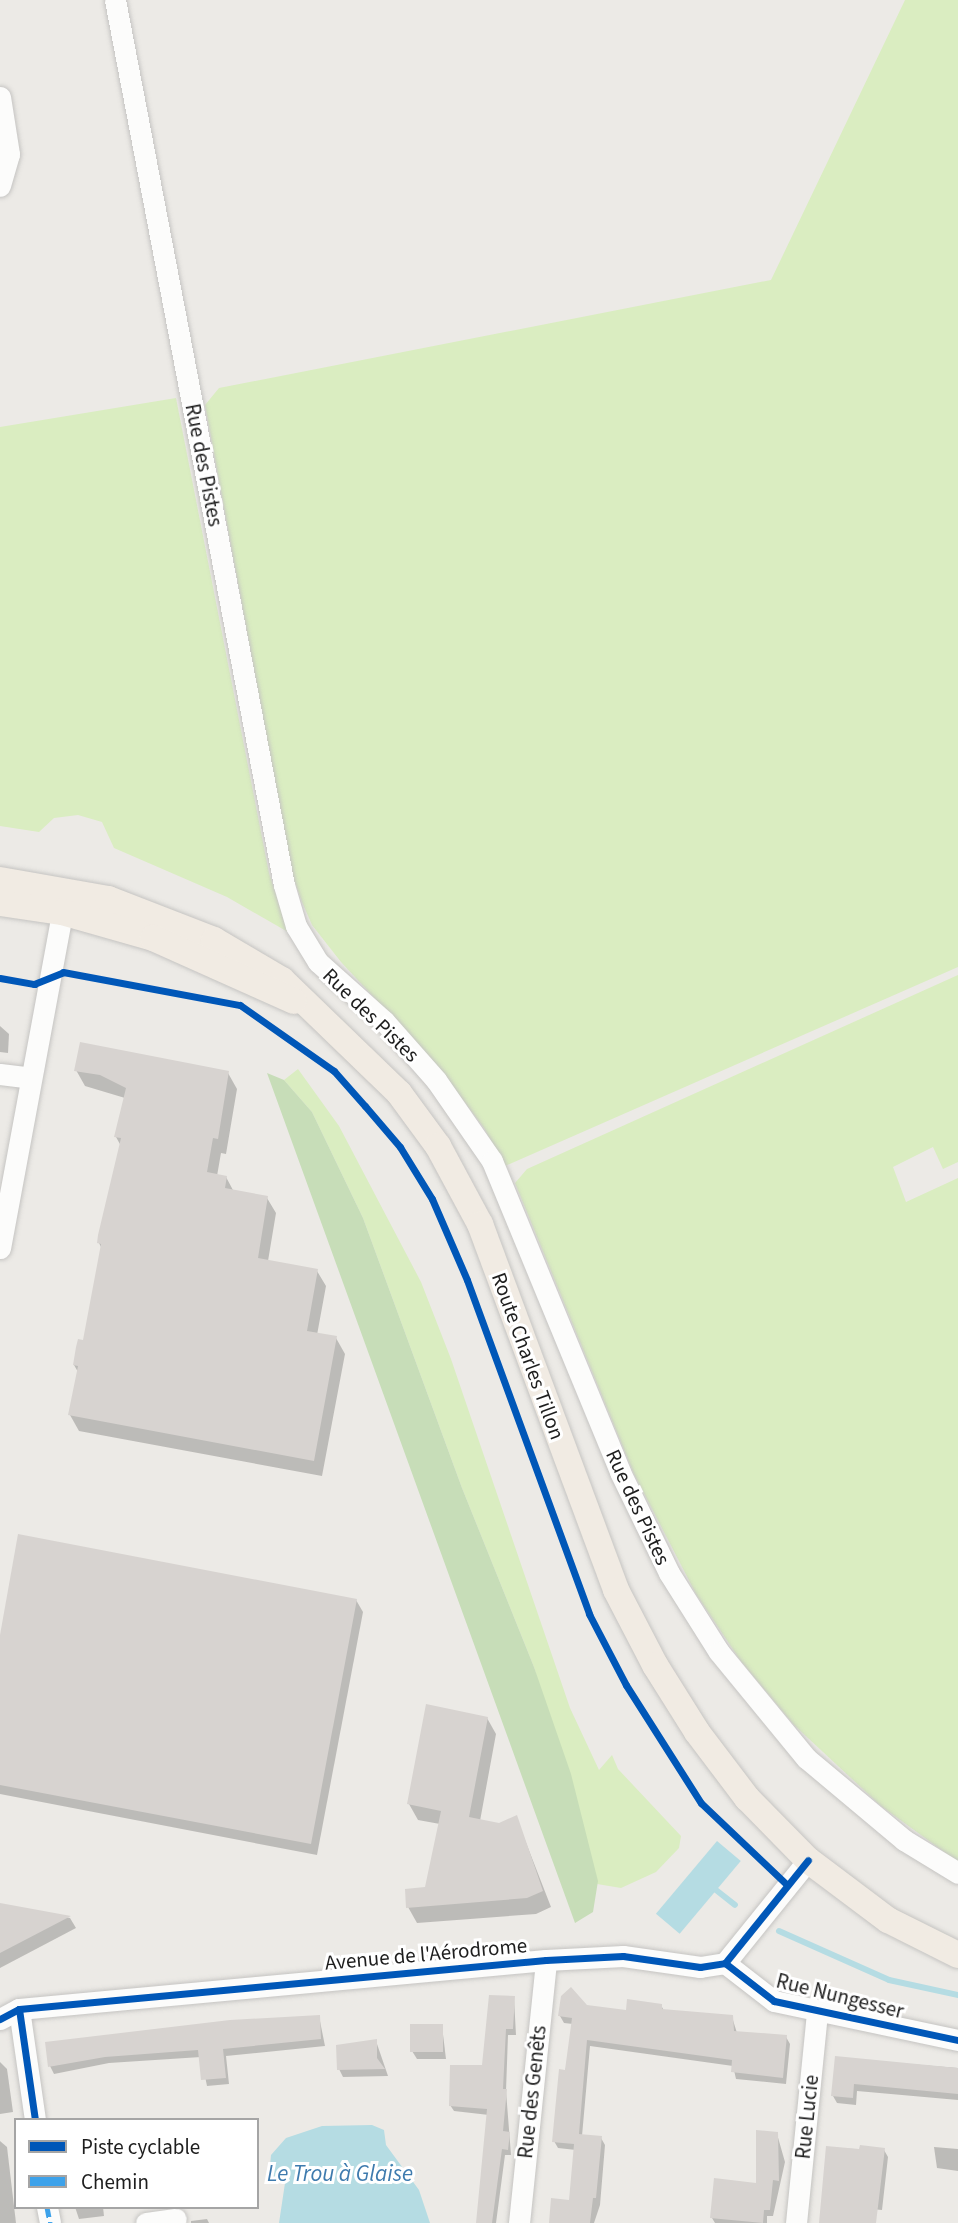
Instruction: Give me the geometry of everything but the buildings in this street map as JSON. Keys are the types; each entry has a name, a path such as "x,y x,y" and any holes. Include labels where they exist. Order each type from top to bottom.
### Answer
{"main road":[{"name":"Route Charles Tillon","path":"0,880 108,899 183,925 250,958 330,1022 399,1093 438,1146 480,1224 594,1537 643,1644 697,1732 747,1798 808,1860 888,1920 958,1955"},
{"path":"0,903 62,912 153,938 273,994 306,1004"}],"street":[{"name":"Rue des Pistes","path":"115,0 284,886 296,926 317,962 384,1021 436,1080 492,1161 620,1472 669,1573 719,1652 806,1758 904,1840 958,1873"},
{"path":"0,97 9,154 0,186"},
{"path":"0,1248 62,912"},
{"path":"0,1074 31,1078"},
{"path":"725,1963 808,1860"},
{"name":"Avenue de l'Aérodrome","path":"0,2019 19,2009 546,1960 623,1956 700,1967 725,1963"},
{"name":"Rue des Genêts","path":"519,2223 546,1960"},
{"name":"Rue Nungesser","path":"725,1963 766,1997 817,2012 958,2040"},
{"path":"19,2009 35,2118"},
{"name":"Rue Lucie","path":"796,2223 817,2012"},
{"path":"146,2223 176,2219"}],"green space":[{"path":"905,0 958,0 958,967 505,1166 484,1128 437,1065 341,962 312,925 302,902 292,874 205,405 219,388 771,280"},
{"path":"176,398 269,873 288,932 227,897 114,848 102,822 78,815 54,818 39,832 0,826 0,427"},
{"path":"958,975 958,1162 943,1169 933,1147 893,1167 906,1202 958,1178 958,1862 881,1806 794,1725 740,1660 696,1594 634,1474 515,1183 527,1169"},
{"path":"298,1069 339,1126 421,1282 451,1359 570,1708 599,1770 612,1755 618,1769 681,1836 679,1848 656,1872 621,1888 597,1884 534,1667 462,1488 363,1218 312,1112 284,1080"},
{"path":"267,1073 284,1080 312,1112 363,1218 462,1488 534,1667 571,1774 598,1881 593,1912 575,1923"}],"water":[{"path":"717,1841 741,1861 680,1934 656,1914"},
{"name":"Le Trou à Glaise","path":"372,2125 384,2130 386,2145 419,2190 430,2223 279,2223 285,2183 269,2177 271,2155 286,2138 322,2126"}],"waterway":[{"path":"716,1890 735,1905"},
{"path":"779,1931 889,1980 958,1995"}],"marked path":[{"path":"47,2209 50,2223"}],"cycle path":[{"path":"0,978 34,984 63,972 240,1005 334,1071 365,1106 400,1147 432,1199 467,1280 589,1614 626,1685 701,1803 787,1885"},
{"path":"0,2019 19,2009 546,1960 623,1956 700,1967 725,1963 808,1860"},
{"path":"725,1963 774,2001 958,2040"},
{"path":"19,2009 35,2118"}]}
